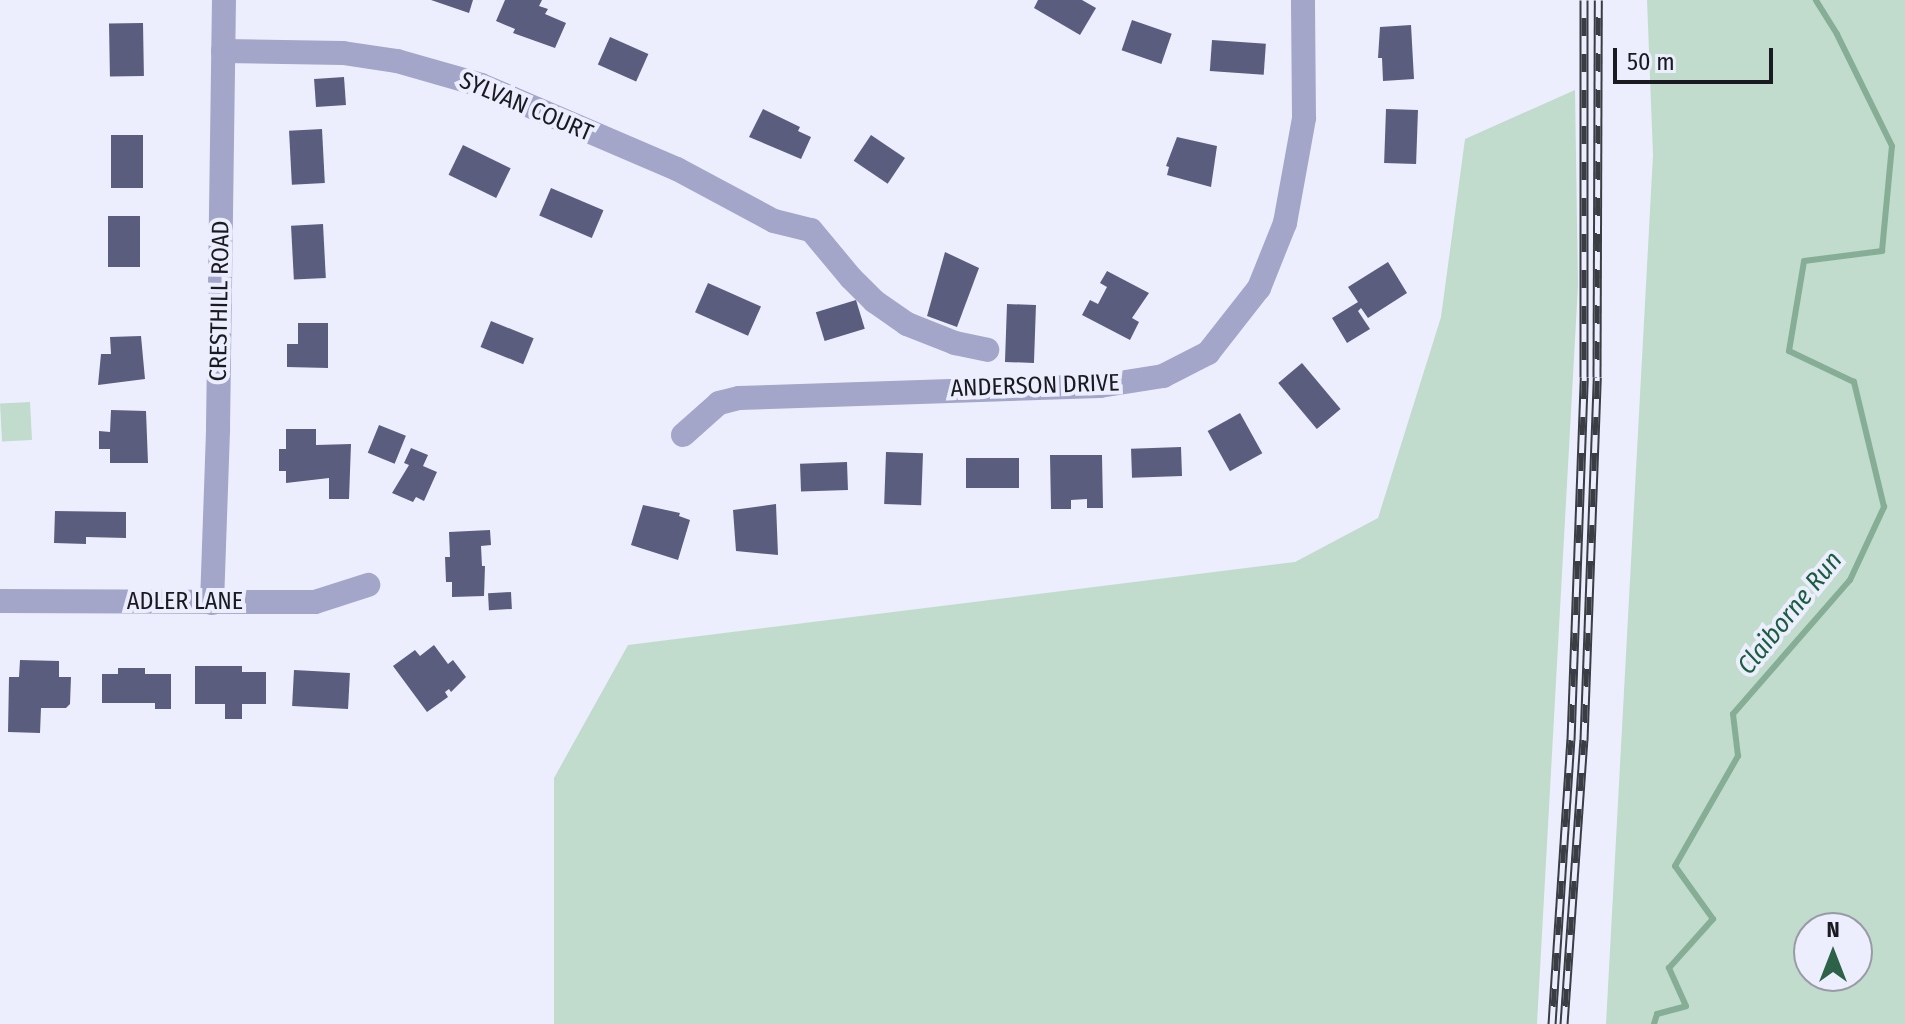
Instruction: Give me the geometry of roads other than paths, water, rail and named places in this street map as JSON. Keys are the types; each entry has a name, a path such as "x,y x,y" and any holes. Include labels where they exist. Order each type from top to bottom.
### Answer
{"street":[{"name":"CRESTHILL ROAD","path":"212,603 224,0"},
{"name":"ANDERSON DRIVE","path":"683,435 719,403 739,398 1100,386 1163,376 1208,353 1259,288 1285,223 1304,118 1303,0"},
{"name":"SYLVAN COURT","path":"223,51 343,53 397,61 450,74 677,169 774,221 811,230 851,278 885,309 930,335 987,350"},
{"name":"ADLER LANE","path":"0,601 315,602 368,585"}],"waterway":[{"name":"Claiborne Run","path":"1654,1024 1657,1014 1686,1006 1669,968 1713,919 1675,866 1738,756 1733,714 1850,580 1884,507 1854,382 1789,351 1804,261 1882,251 1892,146 1837,34 1816,0"}],"railway":[{"path":"1552,1024 1571,740 1584,377 1584,0"},
{"path":"1564,1024 1584,740 1597,377 1598,0"}]}
